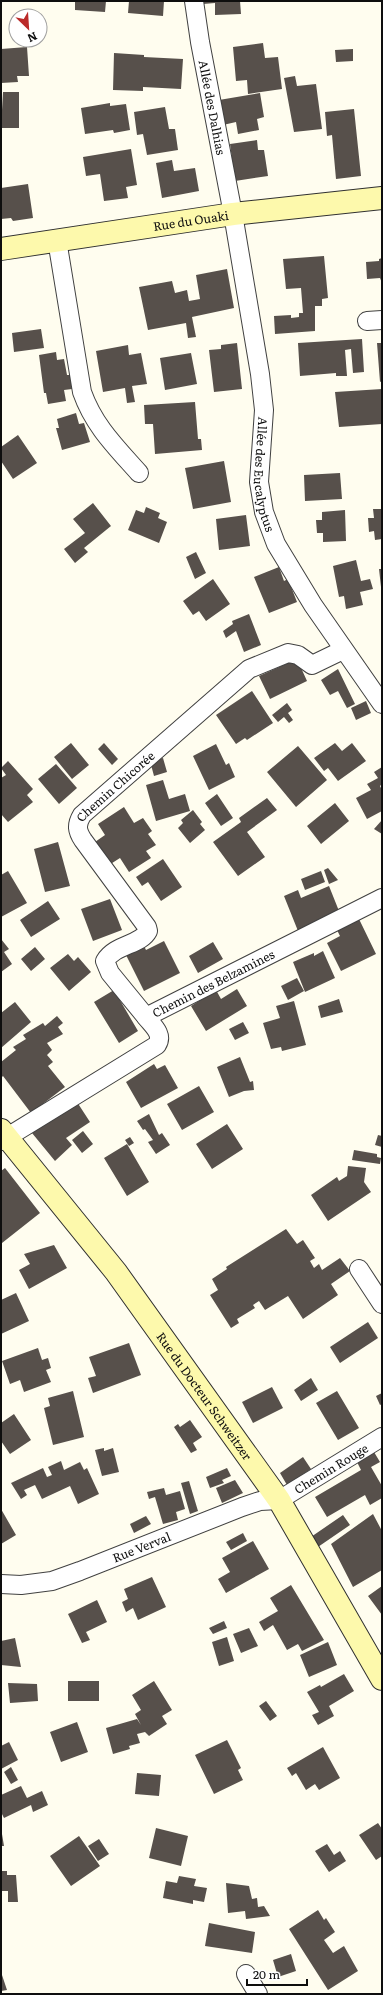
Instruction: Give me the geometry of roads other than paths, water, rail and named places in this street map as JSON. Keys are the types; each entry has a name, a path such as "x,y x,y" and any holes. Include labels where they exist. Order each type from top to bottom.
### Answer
{"main road":[{"name":"Rue du Ouaki","path":"1,248 233,214 382,198"},
{"name":"Rue du Docteur Schweitzer","path":"3,1136 116,1272 279,1500 382,1679"}],"street":[{"name":"Allée des Dalhias","path":"194,1 200,42 233,214"},
{"name":"Allée des Eucalyptus","path":"233,214 260,374 264,410 259,482 264,512 276,544 312,605 382,704"},
{"path":"57,240 82,392 88,410 99,427 139,474"},
{"name":"Chemin Chicorée","path":"146,1017 110,973 106,961 109,954 115,950 144,936 148,931 147,927 83,840 77,829 78,822 82,815 249,670 288,653 294,653 309,664 314,665 343,650"},
{"name":"Chemin des Belzamines","path":"3,1136 157,1045 160,1040 160,1036 146,1017 382,898"},
{"path":"359,1269 382,1304"},
{"name":"Chemin Rouge","path":"279,1500 382,1438"},
{"name":"Rue Verval","path":"1,1584 22,1585 52,1581 242,1507 260,1501 279,1500"},
{"path":"246,1974 258,1994"}]}
